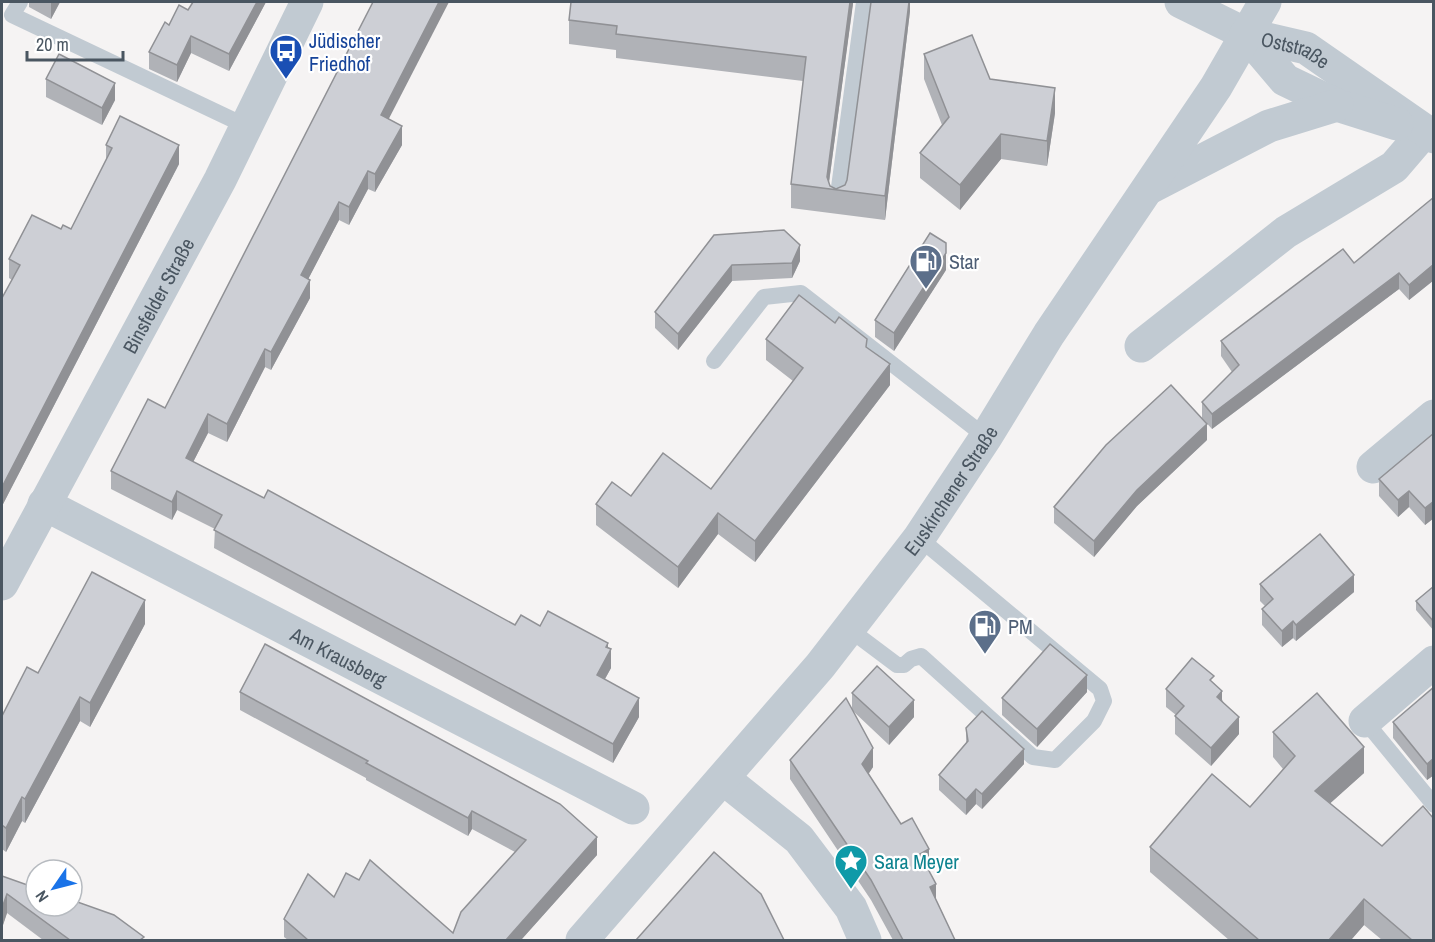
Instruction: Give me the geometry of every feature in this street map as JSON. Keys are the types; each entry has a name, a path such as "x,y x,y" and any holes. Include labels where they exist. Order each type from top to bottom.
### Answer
{"street":[{"name":"Binsfelder Straße","path":"6,562 44,504 214,190 307,2"},
{"path":"1181,2 1246,33"},
{"name":"Euskirchener Straße","path":"582,940 724,779 849,629 919,538 986,437 1049,334 1216,87 1265,2"},
{"name":"Oststraße","path":"1246,33 1285,80 1337,105 1429,135"},
{"name":"Oststraße","path":"1246,33 1306,48 1429,135"},
{"path":"1147,189 1269,126 1337,105"},
{"path":"1141,346 1286,232 1394,167 1429,135"},
{"path":"1373,467 1434,416"},
{"name":"Am Krausberg","path":"44,504 633,808"},
{"path":"1365,721 1434,662"},
{"path":"724,779 799,839 851,908 865,940"}],"lane":[{"path":"20,2 12,15 246,126"},
{"path":"837,202 864,2"},
{"path":"714,361 764,297 801,293 986,437"},
{"path":"849,629 897,665 904,665 921,656 1033,757 1055,760 1095,721 1104,701 1100,689 919,538"},
{"path":"1365,721 1434,805"}],"building":[{"path":"193,2 257,2 229,54 191,36 177,65 149,52 165,22 169,25 179,5 188,10"},
{"path":"373,2 439,2 381,115 402,126 375,174 368,171 349,207 339,202 301,275 310,280 271,352 265,349 227,424 208,414 186,458 264,498 268,490 515,625 521,615 540,626 548,611 608,643 606,647 611,649 597,675 639,698 613,744 214,530 222,515 177,491 172,502 111,471 148,399 165,408"},
{"path":"571,2 850,2 827,177 830,186 836,189 845,185 847,180 871,2 909,2 885,196 791,184 806,57 616,34 617,26 569,20"},
{"path":"972,35 990,79 1055,88 1047,141 1001,134 960,185 920,153 949,117 924,54"},
{"path":"59,54 115,83 102,108 46,79"},
{"path":"120,116 179,145 2,487 2,298 20,265 9,259 32,215 61,229 63,225 71,229 112,148 106,145"},
{"path":"1434,197 1434,264 1409,285 1399,273 1212,414 1202,402 1239,365 1221,341 1343,249 1354,263"},
{"path":"784,230 800,245 792,263 732,265 678,334 655,312 714,235"},
{"path":"930,233 946,243 946,253 894,333 875,320"},
{"path":"799,295 835,323 839,317 867,339 866,347 890,364 755,541 718,513 678,567 596,504 612,482 631,496 663,453 711,489 803,368 766,339"},
{"path":"1171,385 1207,424 1137,490 1094,541 1054,507 1106,445"},
{"path":"1434,433 1434,501 1425,508 1409,491 1398,500 1379,479"},
{"path":"1320,534 1354,575 1296,625 1293,621 1282,631 1262,609 1273,599 1260,584"},
{"path":"92,572 145,600 90,703 80,697 25,799 22,797 6,828 2,825 2,716 27,667 38,673"},
{"path":"1434,586 1434,622 1416,601"},
{"path":"265,644 560,804 597,837 506,940 308,940 284,919 308,874 334,897 346,873 359,880 370,860 453,933 461,912 526,840 472,811 468,818 240,692"},
{"path":"1050,644 1087,675 1037,729 1002,698"},
{"path":"1192,658 1214,676 1210,680 1222,691 1217,697 1239,717 1211,748 1175,716 1184,706 1166,689"},
{"path":"877,666 914,700 889,727 852,693"},
{"path":"1434,687 1434,758 1427,764 1393,722"},
{"path":"1317,693 1364,747 1315,791 1382,846 1423,806 1434,819 1434,940 1412,940 1364,899 1329,940 1259,940 1150,847 1212,774 1250,807 1295,756 1273,732"},
{"path":"846,698 873,748 862,764 901,824 912,818 929,849 920,854 936,884 930,887 955,940 903,940 871,880 790,760"},
{"path":"982,711 1024,749 982,794 976,789 966,800 939,775 968,741 966,728"},
{"path":"714,852 761,894 784,940 636,940"},
{"path":"2,876 24,884 24,906 7,894 2,908"},
{"path":"84,904 114,915 144,937 140,940 70,940 40,918 84,918"}],"place":[{"name":"Jüdischer Friedhof","path":"286,80"},
{"name":"Star","path":"926,290"},
{"name":"PM","path":"985,655"},
{"name":"Sara Meyer","path":"851,890"}]}
